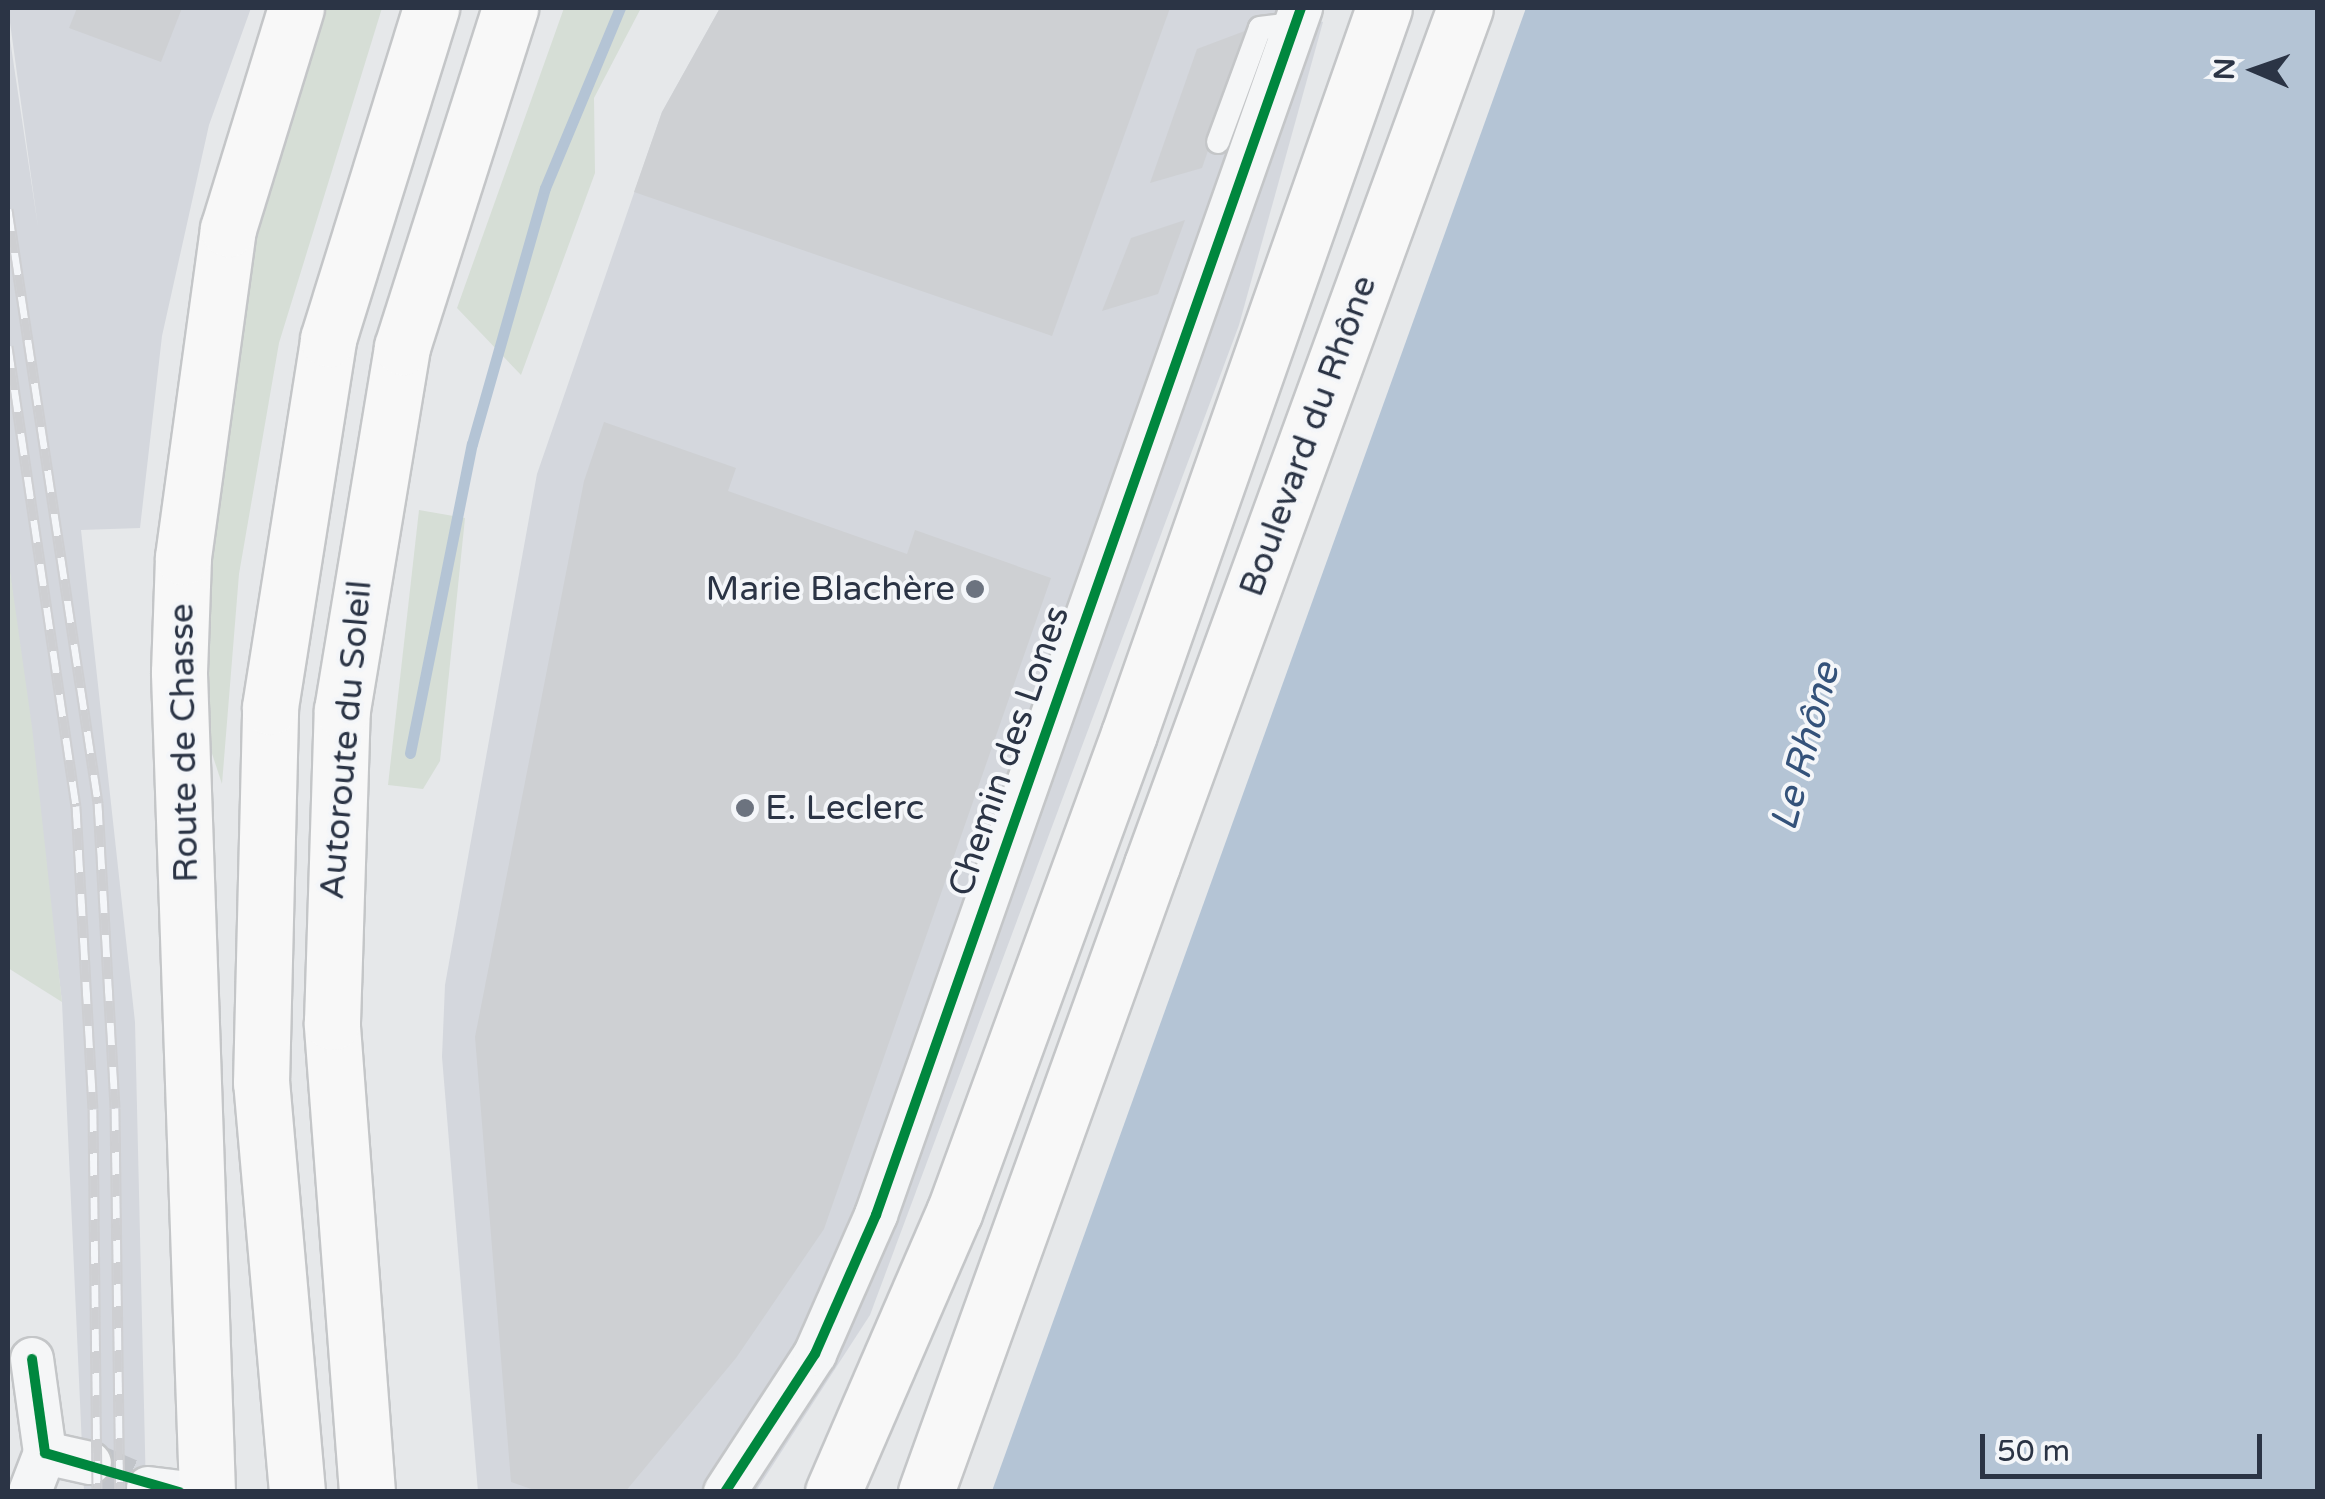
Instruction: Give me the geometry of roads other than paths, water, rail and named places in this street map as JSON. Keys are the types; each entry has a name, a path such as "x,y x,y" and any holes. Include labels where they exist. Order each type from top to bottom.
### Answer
{"main road":[{"name":"Route de Chasse","path":"207,1492 183,557 228,230 296,8"},
{"name":"Autoroute du Soleil","path":"297,1492 261,1083 270,707 328,339 431,8"},
{"name":"Autoroute du Soleil","path":"367,1492 332,1022 342,710 402,347 510,8"},
{"name":"Boulevard du Rhône","path":"833,1492 954,1214 1129,734 1384,8"},
{"path":"1361,288 1430,8"},
{"name":"Boulevard du Rhône","path":"926,1492 1465,8"}],"street":[{"name":"Chemin des Lones","path":"725,1492 815,1354 876,1215 1298,16"},
{"path":"32,1358 37,1472 90,1462"}],"lane":[{"path":"1218,142 1260,28 1298,16"}],"water":[{"name":"Le Rhône","path":"1526,8 2317,8 2317,1491 992,1491"}],"waterway":[{"path":"410,753 472,444 545,188 620,8"}],"tunnel":[{"path":"90,1463 148,1488"}],"railway":[{"path":"8,209 98,803 115,1108 120,1492"},
{"path":"8,346 76,806 93,1109 97,1492"}],"place":[{"name":"Marie Blachère","path":"975,589"},
{"name":"E. Leclerc","path":"745,808"}]}
